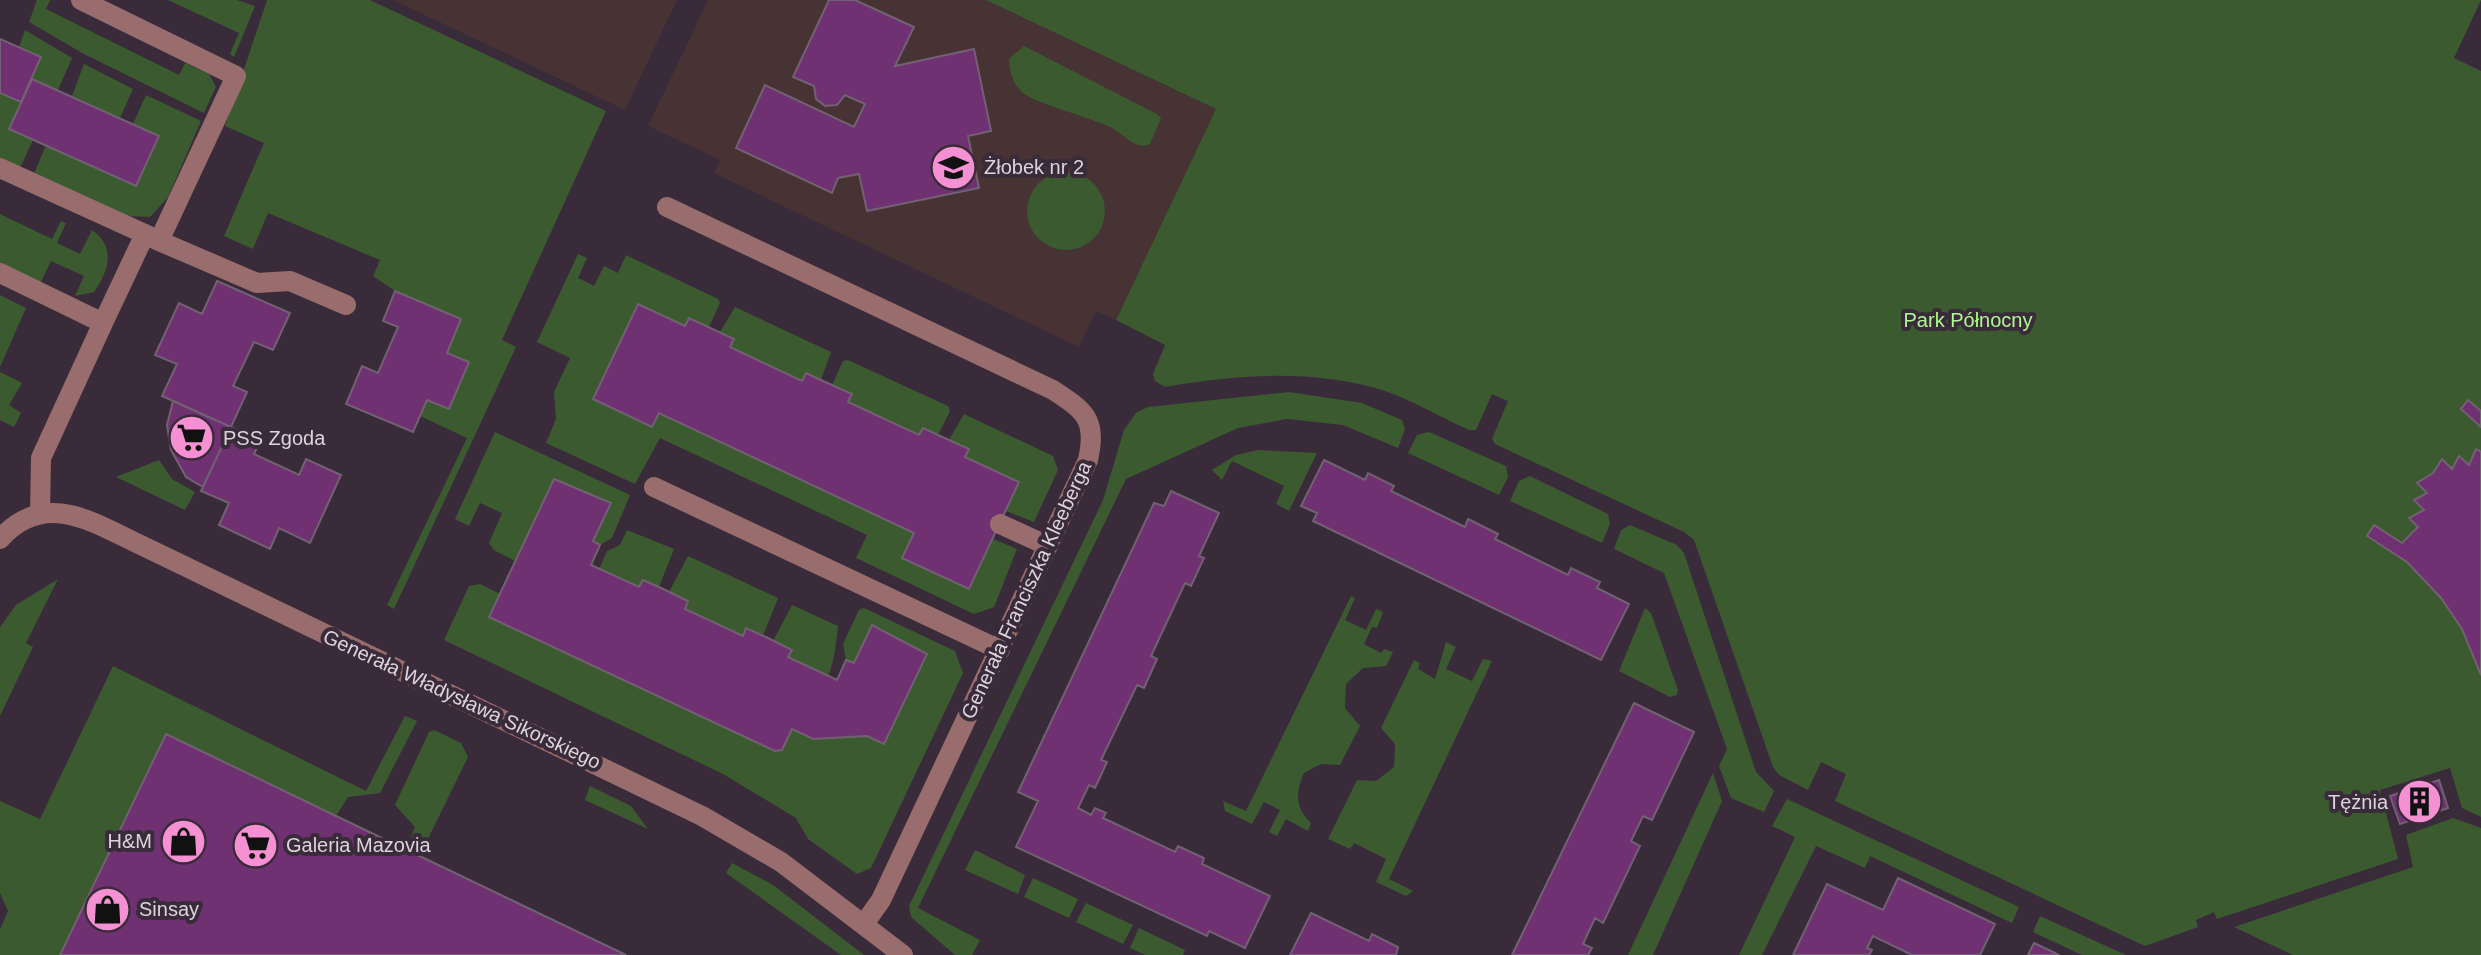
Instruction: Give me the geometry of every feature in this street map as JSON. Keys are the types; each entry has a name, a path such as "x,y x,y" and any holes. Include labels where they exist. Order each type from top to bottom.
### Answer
{"street":[{"path":"0,539 22,519 40,514 41,458 103,323 152,238 236,76 81,0"},
{"path":"0,168 257,283 290,281 346,305"},
{"name":"Generała Franciszka Kleeberga","path":"667,207 1053,390 1081,409 1091,427 1088,460 881,900 864,924"},
{"path":"0,273 103,323"},
{"path":"654,487 1000,650"},
{"name":"Generała Władysława Sikorskiego","path":"40,514 57,512 89,521 662,795 781,862 903,955"},
{"path":"1000,524 1048,546"}],"shaded area":[{"path":"393,0 677,0 625,110"},
{"name":"Żłobek nr 2","path":"708,0 986,0 1216,109 1116,320 1096,311 1079,347 714,173 720,160 648,126"}],"green space":[{"path":"37,0 50,0 46,9 179,75 185,63 209,74 216,87 204,113 84,54 29,22"},
{"path":"168,0 237,0 255,6 234,57 230,54 239,33"},
{"path":"267,0 370,0 606,111 502,340 516,347 394,609 387,605 467,438 420,416 427,400 449,409 469,363 447,353 395,291 373,276 380,260 268,213 253,249 224,236 264,143 225,126"},
{"name":"Park Północny","path":"986,0 2481,0 2454,58 2481,71 2481,817 2462,808 2450,768 2380,790 2398,859 2217,919 2214,912 2196,920 2198,927 2145,946 1835,801 1846,774 1821,762 1808,790 1779,775 1773,767 1694,540 1684,532 1495,444 1492,439 1508,401 1492,394 1476,430 1469,430 1385,391 1331,379 1248,377 1165,387 1155,381 1153,374 1165,345 1116,320 1216,109"},
{"path":"25,30 72,58 58,90 32,79 41,57 19,47"},
{"path":"1024,46 1157,114 1161,118 1150,144 1135,144 1112,128 1039,102 1023,93 1012,78 1009,59"},
{"path":"84,64 133,89 120,118 72,96"},
{"path":"0,93 21,102 10,129 33,140 20,168 0,159"},
{"path":"146,95 201,121 168,197 150,217 126,216 34,174 46,145 136,185 159,136 133,124"},
{"path":"1058,172 1074,172 1088,178 1099,189 1105,211 1099,233 1088,244 1074,250 1058,250 1044,244 1033,233 1027,219 1027,203 1033,189 1044,178"},
{"path":"0,214 52,239 61,221 66,223 57,243 80,254 92,230 105,244 108,260 94,292 75,296 84,276 51,261 39,286 0,267"},
{"path":"578,254 587,258 578,278 594,286 604,266 618,273 626,255 718,299 720,303 709,327 689,318 685,326 638,304 594,399 659,413 914,533 902,558 969,589 993,539 1017,549 994,607 974,614 856,558 867,535 660,438 635,484 546,443 556,419 554,392 570,358 537,342"},
{"path":"0,295 26,308 0,367"},
{"path":"735,307 831,352 821,380 806,373 802,381 730,347 733,338 720,332"},
{"path":"848,360 948,406 950,411 938,435 919,435 848,402 851,394 832,385 843,361"},
{"path":"0,372 22,383 9,405 21,413 14,427 0,420"},
{"path":"1289,392 1362,403 1402,420 1405,429 1398,448 1343,425 1287,419 1238,428 1126,479 918,908 980,940 972,955 955,955 911,917 909,906 1103,500 1124,430 1136,413 1148,407"},
{"path":"964,414 1053,456 1058,470 1034,522 1006,511 1019,482 965,457 968,449 949,440"},
{"path":"495,432 630,495 612,538 600,545 593,541 611,503 554,480 515,561 494,550 489,543 502,513 480,503 469,526 455,519"},
{"path":"1429,432 1506,466 1508,477 1499,495 1408,453 1417,435"},
{"path":"1258,450 1317,453 1289,511 1276,504 1284,486 1232,461 1222,480 1212,470 1236,455"},
{"path":"159,460 172,479 195,492 185,510 116,477"},
{"path":"1530,476 1608,514 1610,524 1602,543 1510,501 1519,481"},
{"path":"1630,525 1677,545 1684,553 1756,772 1774,791 1764,812 1731,798 1719,766 1727,749 1664,573 1614,549 1621,530"},
{"path":"627,530 674,549 659,587 643,580 639,587 599,569 607,551 620,545"},
{"path":"688,556 778,598 763,636 747,629 743,636 685,609 688,601 669,592"},
{"path":"58,579 26,643 33,647 0,716 0,627 16,605"},
{"path":"480,584 500,594 490,617 775,751 782,750 792,729 813,739 867,736 884,744 926,654 872,625 854,663 846,660 843,644 859,610 864,608 955,651 963,673 871,868 857,874 808,839 796,818 723,774 444,640 469,586"},
{"path":"1351,596 1355,598 1345,620 1366,630 1376,609 1383,612 1377,628 1372,627 1364,644 1381,653 1384,649 1393,652 1386,666 1363,668 1346,684 1345,708 1360,726 1340,765 1321,764 1304,773 1298,800 1311,823 1308,831 1286,819 1277,836 1269,832 1280,810 1264,802 1252,824 1225,811 1223,801 1246,811"},
{"path":"792,605 838,626 828,676 788,657 792,649 773,641"},
{"path":"1645,608 1651,613 1678,690 1677,695 1670,697 1619,671"},
{"path":"1446,642 1456,647 1446,669 1472,681 1483,659 1492,661 1389,879 1413,891 1406,896 1376,882 1386,859 1354,843 1350,849 1328,839 1357,780 1376,781 1394,767 1395,744 1381,728 1414,660 1420,663 1418,669 1435,679"},
{"path":"113,666 366,791 405,716 417,721 380,793 348,797 336,816 166,734 60,955 0,955 0,929 8,911 0,893 0,801 40,819"},
{"path":"434,730 461,743 468,757 423,849 409,842 415,827 395,805 429,732"},
{"path":"1713,773 1722,801 1653,955 1628,955"},
{"path":"590,786 631,806 648,829 585,800"},
{"path":"1787,799 2019,907 2012,923 1870,856 1865,868 1816,846 1762,955 1739,955 1795,837 1772,826"},
{"path":"2453,818 2481,828 2481,955 2293,955 2234,927 2413,867 2406,835"},
{"path":"975,850 1025,875 1018,894 965,870"},
{"path":"732,863 773,885 864,955 841,955 726,873"},
{"path":"1033,878 1078,899 1069,918 1024,897"},
{"path":"1086,903 1133,925 1123,944 1076,922"},
{"path":"2040,916 2126,955 2082,955 2033,932"},
{"path":"1139,928 1185,950 1183,955 1145,955 1130,948"}],"building":[{"path":"829,0 855,0 914,27 895,66 974,49 991,131 968,136 979,188 867,211 859,174 838,178 832,193 736,148 765,85 854,127 865,104 845,95 837,105 825,106 816,99 814,86 793,77"},
{"path":"0,39 41,57 21,102 0,93"},
{"path":"32,79 159,136 136,186 9,129"},
{"path":"217,281 290,313 273,350 254,342 233,386 247,392 231,427 162,396 177,364 155,355 179,303 202,314"},
{"path":"395,291 461,319 447,353 469,362 449,409 427,400 413,432 346,404 362,366 378,373 398,327 383,321"},
{"path":"638,304 685,326 689,318 734,339 730,347 802,381 806,373 852,394 848,402 919,435 923,428 969,449 965,457 1019,482 969,589 902,558 914,533 659,413 652,427 593,399"},
{"path":"2468,400 2481,411 2481,427 2461,409"},
{"path":"173,401 231,427 203,487 186,477 171,450 167,425"},
{"path":"231,427 260,441 254,454 299,475 306,459 341,475 310,543 279,528 270,549 219,525 229,503 201,491"},
{"path":"2476,449 2481,452 2481,675 2462,629 2441,598 2407,562 2367,536 2374,525 2402,543 2418,527 2409,518 2424,510 2414,500 2427,493 2417,483 2433,473 2442,459 2452,469 2459,456 2469,465"},
{"path":"1324,460 1365,480 1368,473 1394,486 1391,491 1465,527 1468,519 1498,534 1495,539 1568,575 1571,568 1600,582 1597,588 1629,604 1601,660 1313,521 1317,513 1301,506"},
{"path":"554,479 611,503 593,541 600,545 591,565 639,587 643,580 659,587 688,601 685,609 743,636 746,628 768,638 792,650 788,657 837,680 846,660 854,663 872,625 927,654 884,744 867,736 813,739 792,729 782,750 775,751 489,617"},
{"path":"1171,491 1219,513 1199,556 1204,558 1191,586 1185,583 1151,656 1157,659 1144,688 1137,685 1101,760 1107,762 1095,788 1089,785 1078,808 1091,815 1095,808 1106,813 1103,818 1175,852 1178,846 1204,858 1202,864 1270,896 1245,948 1209,931 1207,936 1016,847 1038,801 1018,792 1154,503 1164,506"},
{"path":"1634,703 1694,732 1652,820 1643,816 1631,841 1640,846 1603,923 1595,918 1583,944 1592,948 1588,955 1512,955"},
{"name":"Galeria Mazovia","path":"166,734 336,816 626,955 60,955"},
{"name":"Tężnia","path":"2439,780 2448,808 2400,824 2390,796"},
{"path":"1898,878 1995,924 1980,955 1912,955 1873,936 1867,948 1872,950 1869,955 1793,955 1827,884 1883,910"},
{"path":"1311,913 1369,941 1372,934 1398,947 1396,955 1290,955"},
{"path":"2034,943 2059,955 2028,955"}],"place":[{"name":"Żłobek nr 2","path":"953,167"},
{"name":"PSS Zgoda","path":"192,438"},
{"name":"Tężnia","path":"2419,802"},
{"name":"H&M","path":"183,841"},
{"name":"Galeria Mazovia","path":"255,845"},
{"name":"Sinsay","path":"108,909"}]}
